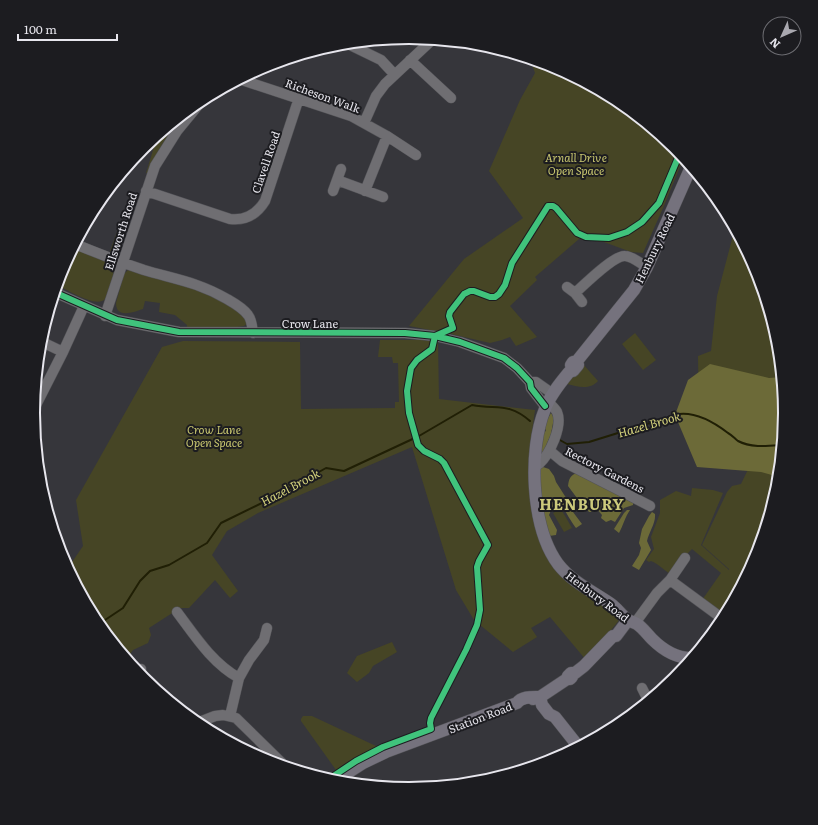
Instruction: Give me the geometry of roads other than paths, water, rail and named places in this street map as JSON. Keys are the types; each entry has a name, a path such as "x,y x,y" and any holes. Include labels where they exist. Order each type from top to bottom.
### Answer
{"main road":[{"name":"Henbury Road","path":"685,657 679,657 665,649 612,604 587,590 565,572 552,554 543,533 538,510 535,483 535,464 539,429 549,401 573,366 634,290 647,267 689,172"},
{"name":"Station Road","path":"344,775 362,763 386,752 517,703 519,700 528,697 540,697 584,666 616,633 632,621"},
{"path":"540,697 552,709 555,717 575,742"}],"street":[{"path":"364,123 376,96 394,74 428,44"},
{"path":"352,49 381,60 394,74"},
{"path":"410,60 451,98"},
{"name":"Richeson Walk","path":"247,82 345,114 387,136 416,155"},
{"name":"Clavell Road","path":"146,191 230,219 245,219 256,212 265,201 299,98"},
{"name":"Ellsworth Road","path":"105,316 155,166 168,143 189,116"},
{"path":"365,191 387,136"},
{"path":"333,190 341,169"},
{"path":"337,180 383,198"},
{"path":"80,246 123,263 198,284 220,295 233,302 245,312 249,317 253,333"},
{"path":"576,293 603,267 621,256 629,257 647,267"},
{"path":"567,287 576,293 582,302"},
{"name":"Crow Lane","path":"60,295 105,316 125,322 185,332 404,333 435,336 460,342 504,358 517,368 530,382 531,388 549,401"},
{"path":"41,396 84,306"},
{"path":"46,344 63,352"},
{"name":"Crow Lane","path":"530,382 536,382 549,401"},
{"name":"Rectory Gardens","path":"535,464 539,464 544,460 550,451 556,434 558,415 555,408 549,401"},
{"name":"Rectory Gardens","path":"550,451 562,461 650,506"},
{"path":"632,621 670,580 685,558"},
{"path":"670,580 718,615"},
{"path":"182,614 197,640 208,653 239,678"},
{"path":"230,716 239,678 248,660 264,640 267,628"},
{"path":"642,688 646,695"},
{"path":"205,719 215,716 230,716 236,718 275,756"}],"waterway":[{"name":"Hazel Brook","path":"104,621 123,608 140,581 150,571 169,565 207,543 221,523 276,496 326,468 344,471 419,436 472,405 509,409 515,411 530,421"},
{"name":"Hazel Brook","path":"558,439 567,444 589,442 679,414 686,414 699,416 712,422 738,441 748,445 776,445"}],"district":[{"name":"HENBURY","path":"582,503"}],"park label":[{"name":"Arnall Drive Open Space","path":"576,163"},
{"name":"Crow Lane Open Space","path":"214,435"}]}
